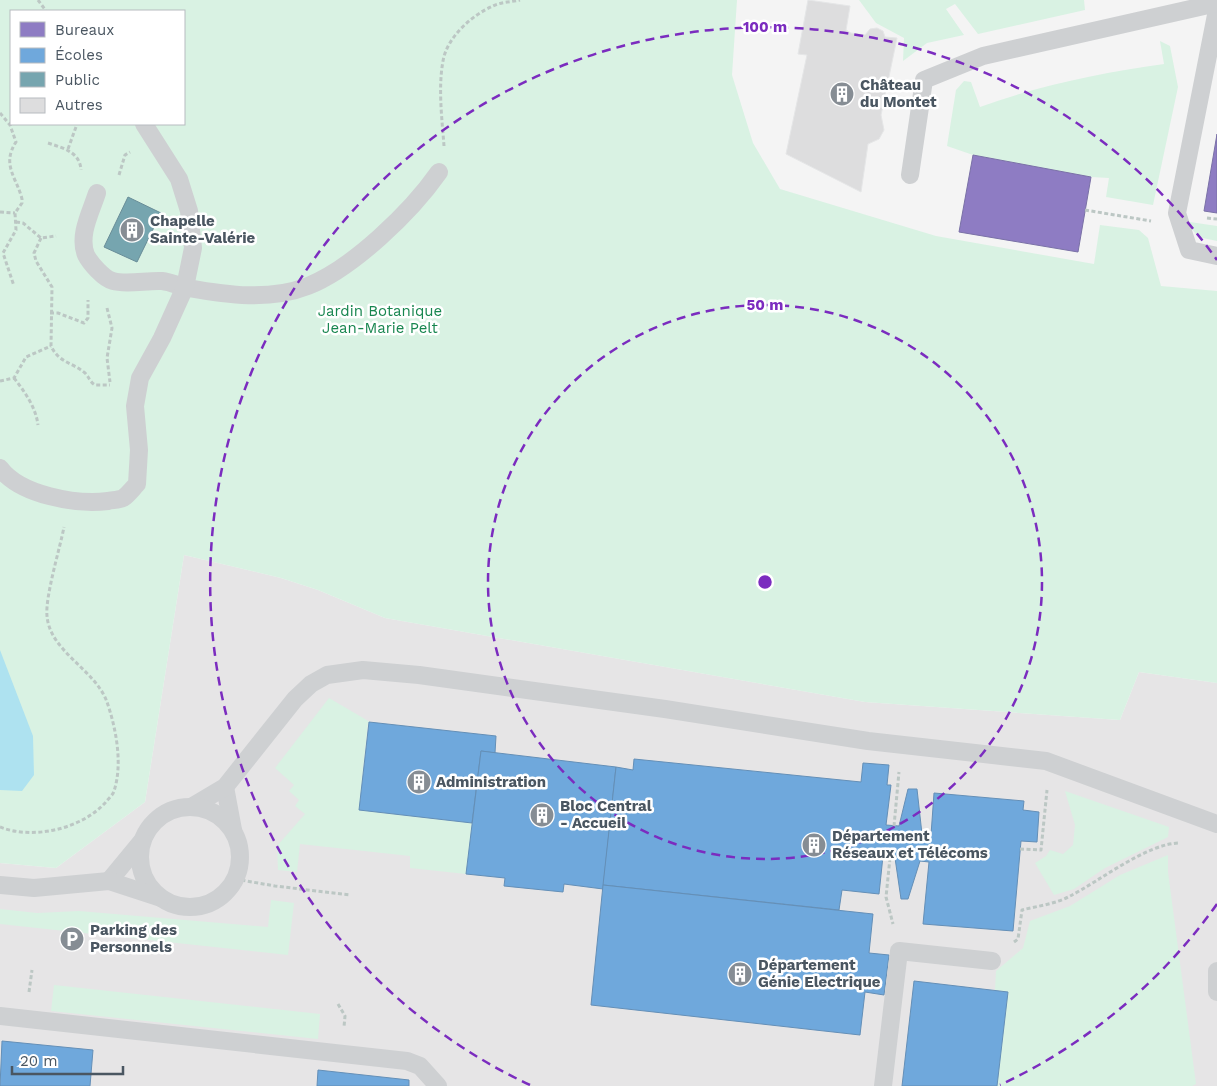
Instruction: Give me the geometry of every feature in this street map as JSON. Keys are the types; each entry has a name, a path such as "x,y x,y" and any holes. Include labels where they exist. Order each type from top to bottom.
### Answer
{"lane":[{"path":"910,175 924,80 983,56 1217,3"},
{"path":"1217,10 1211,65 1177,213 1189,250 1217,256"},
{"path":"0,468 6,476 35,491 70,500 98,502 122,499 137,484 140,450 135,406 140,378 162,338 185,287 193,248 190,211 179,179 149,131"},
{"path":"97,193 83,236 86,255 96,269 111,280 165,281 185,287 252,296 279,293 307,286 335,272 362,252 424,193 438,172"},
{"path":"193,806 225,786 295,699 311,684 327,675 363,670 419,675 655,708 868,741 1046,761 1217,824"},
{"path":"0,885 34,888 109,881 179,906 196,907 212,902 225,893 236,879 240,863 240,846 234,831 225,786"},
{"path":"109,881 143,840 150,826 162,815 177,808 193,806 209,810 223,818 234,831"},
{"path":"143,840 140,856 143,872 151,887 163,899"},
{"path":"883,1086 899,951 992,961"},
{"path":"1217,971 1217,992"},
{"path":"0,1016 407,1061 420,1066 438,1086"}],"path":[{"path":"438,172 445,157 442,112 443,60 455,36 471,19 494,5 520,0"},
{"path":"0,112 10,125 16,142 12,149 9,170 22,199 22,203 15,213 16,230 4,253 14,286"},
{"path":"68,150 76,125"},
{"path":"48,143 68,150 80,162 82,170 78,177 78,188 97,193 114,191 125,155 149,131"},
{"path":"1085,210 1124,216"},
{"path":"0,212 15,213"},
{"path":"16,222 23,223 41,238 47,239 63,233 83,236"},
{"path":"41,238 34,253 36,262 52,287 50,314 51,346 61,361 86,373 96,385 112,385 137,394"},
{"path":"50,314 58,313 84,323 88,318 88,299 111,280"},
{"path":"111,280 107,310 112,328 107,358 108,379 112,385"},
{"path":"0,381 14,378 26,357 51,346"},
{"path":"14,378 27,395 36,414 38,425"},
{"path":"0,828 11,832 40,832 72,825 99,810 114,792 118,767 116,736 106,700 92,677 67,654 54,636 47,616 70,500"},
{"path":"1020,848 1041,850 1047,781"},
{"path":"894,826 898,787"},
{"path":"992,961 1018,939 1022,910 1069,897 1117,867 1170,843 1189,843"},
{"path":"886,897 890,858"},
{"path":"236,879 275,886 350,895"},
{"path":"30,983 32,970"},
{"path":"338,1004 346,1016"}],"shaded area":[{"path":"184,555 281,578 318,590 385,618 865,702 1120,720 1139,672 1217,683 1217,1086 0,1086 0,863 56,868 145,802"}],"green space":[{"name":"Jardin Botanique Jean-Marie Pelt","path":"0,0 737,0 732,75 753,143 780,189 936,236 1094,264 1100,225 1139,230 1148,238 1161,286 1217,291 1217,683 1139,672 1120,720 865,702 385,618 318,590 281,578 184,555 145,802 56,868 0,863"},
{"path":"859,0 1084,0 1085,10 978,34 955,4 946,9 964,35 927,43 903,61 904,38 876,23"},
{"path":"1160,41 1170,46 1178,87 1153,205 1106,197 1109,178 1091,177 973,155 947,146 956,90 964,81 971,82 980,107 1025,92 1071,81 1117,71 1164,64"},
{"path":"1190,222 1217,226 1217,241 1198,237 1189,225"},
{"path":"329,698 370,722 368,723 359,810 472,823 466,874 410,868 410,856 300,844 297,872 278,870 277,846 305,814 295,806 299,800 289,791 294,785 275,768"},
{"path":"1065,791 1169,827 1168,837 1105,868 1074,889 1054,895 1035,863 1046,856 1050,850 1063,854 1073,845 1075,825"},
{"path":"1168,855 1168,872 1196,1084 1192,1086 997,1086 1008,992 995,990 996,971 1023,948 1030,921 1070,906 1120,875"},
{"path":"271,900 294,903 288,955 0,924 0,909 37,913 79,911 268,927"},
{"path":"54,985 320,1014 318,1039 51,1011"}],"water":[{"path":"0,650 33,736 34,775 22,791 0,790"}],"building: Bureaux":[{"path":"1217,134 1217,213 1204,211"},
{"path":"973,155 1091,177 1078,252 959,232"}],"building: Écoles":[{"name":"Administration","path":"369,722 496,736 495,753 481,751 472,823 359,810"},
{"name":"Bloc Central - Accueil","path":"481,751 616,767 603,889 564,884 563,892 504,886 505,878 466,874"},
{"name":"Département Réseaux et Télécoms","path":"634,759 861,782 863,763 889,765 887,785 891,785 886,825 899,826 908,789 917,789 922,834 931,835 934,793 1024,801 1023,810 1039,812 1037,842 1021,841 1013,931 923,924 929,862 920,861 908,899 901,899 895,858 883,856 879,894 842,890 839,910 603,885 616,767 633,770"},
{"name":"Département Génie Electrique","path":"603,885 873,914 869,953 889,955 884,995 865,992 860,1035 591,1005"},
{"path":"914,981 1008,992 997,1086 902,1086"},
{"path":"2,1041 93,1050 90,1086 0,1086"},
{"path":"318,1070 409,1080 409,1086 317,1086"}],"building: Public":[{"name":"Chapelle Sainte-Valérie","path":"128,197 161,213 137,262 104,247"}],"building: Autres":[{"name":"Château du Montet","path":"808,0 850,6 846,30 851,33 865,35 870,29 877,28 883,31 885,37 897,38 881,115 884,130 879,139 868,144 861,192 786,154 807,55 798,54"}],"place":[{"name":"Château du Montet","path":"842,94"},
{"name":"Chapelle Sainte-Valérie","path":"132,230"},
{"name":"Administration","path":"419,782"},
{"name":"Bloc Central - Accueil","path":"542,815"},
{"name":"Département Réseaux et Télécoms","path":"814,845"},
{"name":"Parking des Personnels","path":"72,939"},
{"name":"Département Génie Electrique","path":"740,974"}]}
